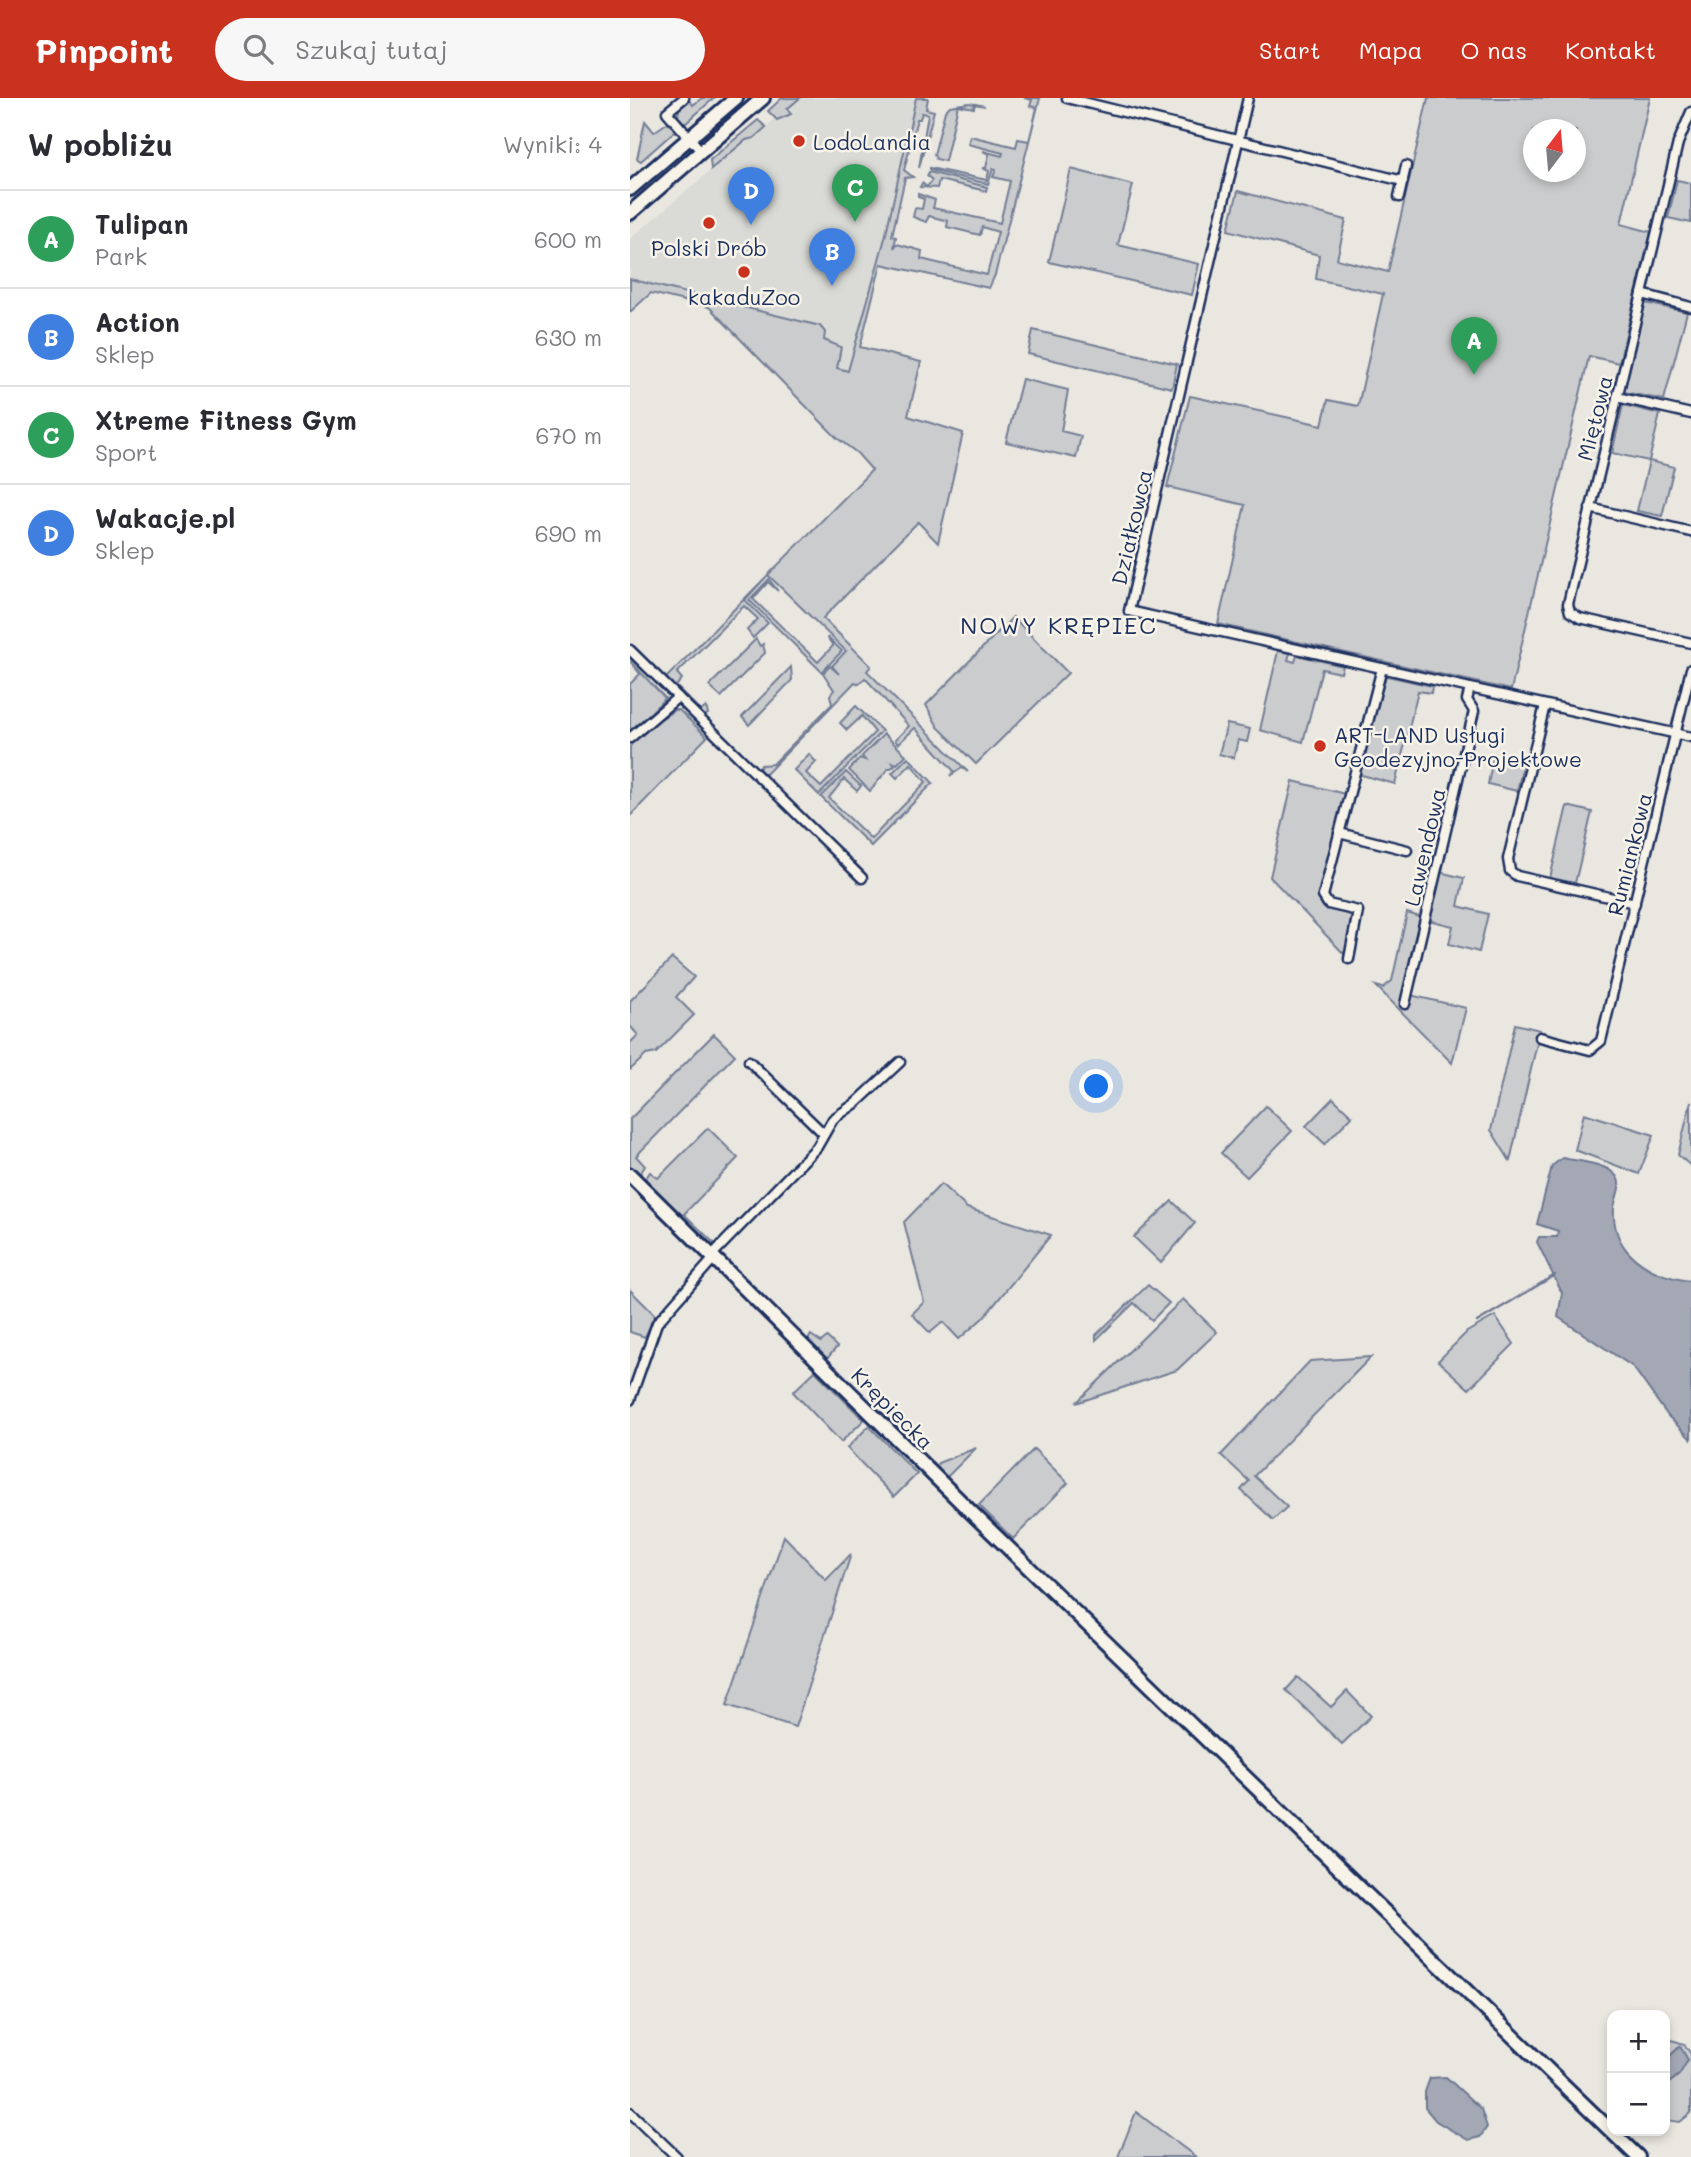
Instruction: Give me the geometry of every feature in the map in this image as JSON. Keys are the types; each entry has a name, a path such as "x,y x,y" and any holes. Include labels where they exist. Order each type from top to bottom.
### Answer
{"street":[{"path":"684,98 667,112 701,151"},
{"path":"630,189 736,98"},
{"path":"630,213 763,98"},
{"path":"1068,98 1403,181"},
{"name":"Działkowca","path":"1248,98 1129,611 1545,705"},
{"name":"Miętowa","path":"1691,112 1678,142 1569,598 1570,612 1580,618 1691,643"},
{"path":"1399,197 1406,166"},
{"path":"1642,294 1691,307"},
{"path":"1617,397 1691,414"},
{"path":"1590,508 1691,532"},
{"path":"630,650 862,878"},
{"path":"1349,959 1359,911 1328,904 1323,896 1382,668"},
{"name":"Rumiankowa","path":"1540,1037 1590,1050 1598,1046 1691,669"},
{"name":"Lawendowa","path":"1405,1004 1474,711 1467,700 1470,688"},
{"path":"630,738 678,697"},
{"path":"1635,903 1517,876 1508,868 1545,705 1691,737"},
{"path":"1339,833 1407,850"},
{"path":"749,1061 823,1133"},
{"path":"630,1400 657,1323 713,1257 817,1147 833,1119 856,1103 900,1062"},
{"name":"Krępiecka","path":"630,1175 1131,1667 1638,2157"},
{"path":"630,2112 677,2157"}],"shaded area":[{"path":"702,98 714,98 685,124 678,116 679,109 689,100 693,105"},
{"path":"744,98 755,98 704,142 700,140 700,136"},
{"path":"782,98 800,98 787,109 791,114 777,120 768,111"},
{"path":"798,98 920,98 838,432 715,302 630,279 630,239 746,140 754,138"},
{"path":"916,98 928,98 926,109 934,111 919,168 928,114 922,113 920,119 917,119 904,170 913,177 905,178 892,236 896,237 894,248 897,244 922,251 921,259 987,275 998,232 982,227 980,235 947,227 948,221 929,216 926,222 913,217 915,208 922,209 924,199 918,197 918,194 935,200 933,208 1000,223 1010,181 993,177 996,170 993,169 988,184 930,168 987,180 989,171 982,168 986,168 989,154 983,151 1002,156 1003,153 968,144 970,136 1016,147 1018,139 1029,141 1037,108 1030,106 1032,100 1024,98 1040,98 995,275 989,288 881,264 860,347 921,362 908,416 963,433 938,543 918,522 823,618 871,666 867,671 968,772 962,768 950,776 954,771 915,728 898,744 895,740 909,726 865,678 859,684 855,682 765,775 759,769 761,765 773,764 832,704 830,695 834,690 823,673 830,666 839,674 832,666 846,651 768,575 872,470 857,453 837,438 709,307 651,293 630,312 630,279 820,326 825,332 824,340 841,347 837,368 848,371 885,238"},
{"path":"1428,98 1650,98 1621,224 1651,232 1619,363 1589,356 1511,690 1218,624 1245,505 1167,487 1190,396 1322,425 1328,400 1358,406 1383,294 1316,279 1319,255 1228,230 1238,191 1346,220 1337,259 1388,272"},
{"path":"969,103 975,104 974,108 958,105 945,161 936,159 934,155 945,111 950,106"},
{"path":"758,120 766,127 711,169 710,160"},
{"path":"645,121 654,132 667,123 676,130 641,161 637,159"},
{"path":"690,147 692,152 646,192 641,187"},
{"path":"1071,169 1133,185 1118,245 1199,264 1192,295 1049,262"},
{"path":"929,172 987,187 986,191 939,180 937,188 920,187 922,183 927,187 932,180 927,176"},
{"path":"1677,180 1691,183 1691,223 1668,218"},
{"path":"1645,303 1687,312 1664,400 1624,392"},
{"path":"1033,330 1177,364 1172,388 1028,354"},
{"path":"1022,379 1068,390 1061,431 1081,436 1076,458 1006,442"},
{"path":"1623,405 1660,414 1649,461 1612,453"},
{"path":"1649,461 1674,467 1662,516 1637,511"},
{"path":"768,575 745,600 768,623 753,638 747,630 758,619 744,606 677,673 682,679 676,686 701,711 706,707 708,714 704,716 666,678"},
{"path":"769,579 778,591 768,582 753,599 818,662 833,646 827,637 842,651 822,672 749,600"},
{"path":"1013,617 1068,673 976,764 938,727 926,705"},
{"path":"756,639 760,646 763,644 765,653 721,697 709,686"},
{"path":"1278,651 1290,653 1288,660 1295,662 1297,655 1343,666 1341,673 1322,669 1303,742 1260,730"},
{"path":"630,661 665,698 630,734 630,684 640,674"},
{"path":"791,667 792,680 749,725 742,717"},
{"path":"1383,675 1432,686 1431,693 1418,691 1395,784 1358,774"},
{"path":"856,706 882,731 819,795 794,770 809,754 816,762 806,773 821,787 875,732 862,716 847,730 840,723"},
{"path":"674,710 679,710 707,737 630,816 630,747 640,732"},
{"path":"1227,724 1250,729 1247,742 1238,740 1234,758 1219,754"},
{"path":"884,734 906,755 897,764 892,762 895,766 888,769 870,791 849,770 860,758 865,760 862,756"},
{"path":"908,757 933,783 871,846 821,797 846,772 861,786 857,791 844,779 829,798 871,839 926,782 911,764 897,778 892,773"},
{"path":"1493,758 1523,765 1517,791 1488,784"},
{"path":"1293,781 1345,794 1320,900 1325,906 1350,912 1353,917 1347,957 1270,877"},
{"path":"1567,806 1592,812 1575,883 1550,878"},
{"path":"1439,872 1464,878 1458,906 1488,914 1479,952 1449,944 1453,926 1428,920"},
{"path":"1407,913 1423,918 1410,995 1466,1008 1452,1063 1376,986 1383,988 1392,981"},
{"path":"672,958 694,977 676,997 694,1015 656,1053 646,1055 630,1070 630,1043 638,1035 630,1026 630,1001"},
{"path":"1515,1024 1540,1030 1510,1161 1491,1130"},
{"path":"714,1034 735,1055 636,1156 645,1166 640,1174 630,1168 630,1119"},
{"path":"1333,1098 1352,1116 1325,1144 1306,1126"},
{"path":"1691,1101 1691,1166 1678,1155"},
{"path":"1266,1106 1292,1131 1247,1177 1221,1153"},
{"path":"1584,1113 1654,1135 1639,1174 1575,1150"},
{"path":"708,1128 738,1158 684,1214 716,1245 707,1245 644,1181 650,1172 658,1178"},
{"path":"1562,1158 1592,1163 1613,1172 1619,1181 1614,1208 1615,1224 1626,1250 1648,1268 1691,1281 1691,1439 1668,1416 1633,1367 1558,1317 1562,1293 1537,1242 1539,1237 1557,1237 1558,1231 1537,1224 1552,1166"},
{"path":"941,1184 967,1208 1051,1235 985,1316 959,1339 943,1322 930,1333 912,1314 924,1302 904,1222"},
{"path":"1172,1201 1195,1223 1161,1263 1134,1237"},
{"path":"1148,1285 1169,1303 1152,1320 1134,1303 1096,1340 1096,1335"},
{"path":"630,1290 655,1315 645,1337 630,1332"},
{"path":"1183,1299 1217,1332 1177,1370 1076,1403"},
{"path":"1495,1316 1514,1344 1469,1389 1438,1361 1467,1332"},
{"path":"811,1335 821,1342 827,1337 837,1347 825,1361 806,1343"},
{"path":"1371,1357 1254,1476 1287,1507 1273,1520 1241,1490 1249,1481 1221,1455 1310,1361"},
{"path":"815,1371 864,1420 841,1442 793,1392"},
{"path":"869,1426 917,1474 894,1497 847,1448"},
{"path":"976,1448 946,1478 937,1468 938,1463"},
{"path":"1034,1449 1068,1483 1013,1539 979,1505"},
{"path":"784,1536 826,1580 851,1554 795,1727 727,1705"},
{"path":"1298,1677 1331,1707 1347,1691 1371,1716 1342,1744 1286,1690"},
{"path":"1670,2039 1684,2044 1691,2054 1691,2113 1680,2122 1670,2121"},
{"path":"1680,2046 1688,2060 1679,2075 1670,2082 1670,2073 1670,2056"},
{"path":"1446,2077 1481,2109 1487,2127 1480,2137 1468,2140 1436,2121 1425,2108 1425,2092 1430,2078"},
{"path":"1136,2112 1196,2157 1118,2157"}],"waterway":[{"path":"1477,1322 1555,1275"}],"place":[{"name":"LodoLandia","path":"799,141"},
{"name":"Xtreme Fitness Gym","path":"855,222"},
{"name":"Polski Drób","path":"709,223"},
{"name":"Wakacje.pl","path":"751,225"},
{"name":"kakaduZoo","path":"744,272"},
{"name":"Action","path":"832,286"},
{"name":"Tulipan","path":"1474,375"},
{"name":"ART-LAND Usługi Geodezyjno-Projektowe","path":"1320,746"}],"district":[{"name":"NOWY KRĘPIEC","path":"1059,625"}]}
